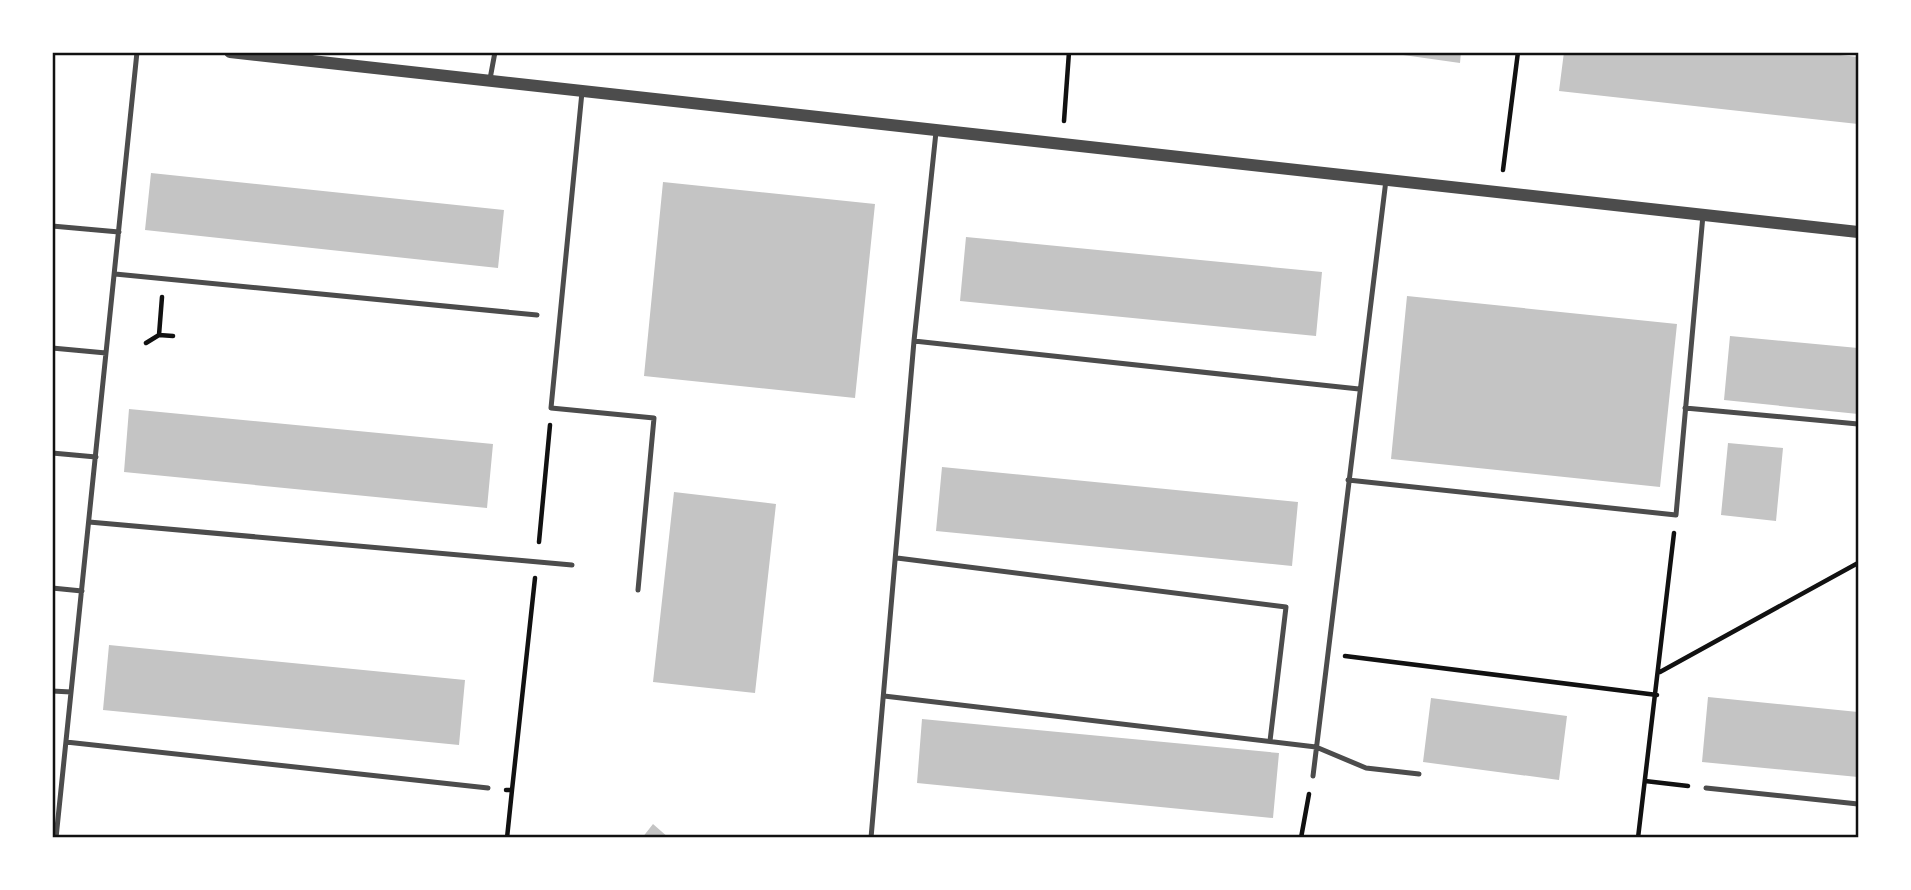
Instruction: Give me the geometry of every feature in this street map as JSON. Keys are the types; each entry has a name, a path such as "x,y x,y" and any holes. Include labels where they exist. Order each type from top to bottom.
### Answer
{"street":[{"path":"230,52 1858,232"}],"lane":[{"path":"56,838 137,52"},
{"path":"489,82 495,52"},
{"path":"582,92 551,408 654,418 638,590"},
{"path":"872,838 914,341 936,132"},
{"path":"1313,776 1385,180"},
{"path":"1348,481 1676,515 1703,215"},
{"path":"52,226 119,232"},
{"path":"115,274 537,315"},
{"path":"914,341 1359,388"},
{"path":"52,348 106,353"},
{"path":"1685,408 1858,424"},
{"path":"52,453 96,457"},
{"path":"89,522 572,565"},
{"path":"897,558 1286,607 1269,741"},
{"path":"52,588 82,591"},
{"path":"52,691 71,692"},
{"path":"884,696 1316,747 1366,768 1419,775"},
{"path":"66,742 488,788"},
{"path":"1706,788 1858,804"}],"path":[{"path":"1062,146 1069,52"},
{"path":"1500,192 1518,52"},
{"path":"159,335 163,278"},
{"path":"146,343 159,335 173,337"},
{"path":"507,838 551,408"},
{"path":"1638,838 1660,672 1676,515"},
{"path":"1660,672 1858,563"},
{"path":"1326,653 1657,695"},
{"path":"1301,838 1313,776"},
{"path":"1645,781 1706,788"},
{"path":"488,788 512,790"}],"building":[{"path":"1382,52 1461,52 1460,63"},
{"path":"1564,52 1814,52 1858,57 1858,124 1559,91"},
{"path":"151,173 504,210 498,268 145,230"},
{"path":"663,182 875,204 855,398 644,376"},
{"path":"966,237 1322,272 1316,336 960,301"},
{"path":"1407,296 1677,324 1660,487 1391,459"},
{"path":"1730,336 1858,348 1858,414 1724,400"},
{"path":"129,409 493,444 487,508 124,472"},
{"path":"1728,443 1783,448 1776,521 1721,515"},
{"path":"942,467 1298,502 1292,566 936,531"},
{"path":"674,492 776,504 755,693 653,682"},
{"path":"109,645 465,680 459,745 103,710"},
{"path":"1708,697 1858,712 1858,777 1702,762"},
{"path":"1431,698 1567,716 1559,780 1423,762"},
{"path":"922,719 1279,753 1273,818 917,783"},
{"path":"653,824 669,838 642,838"}]}
